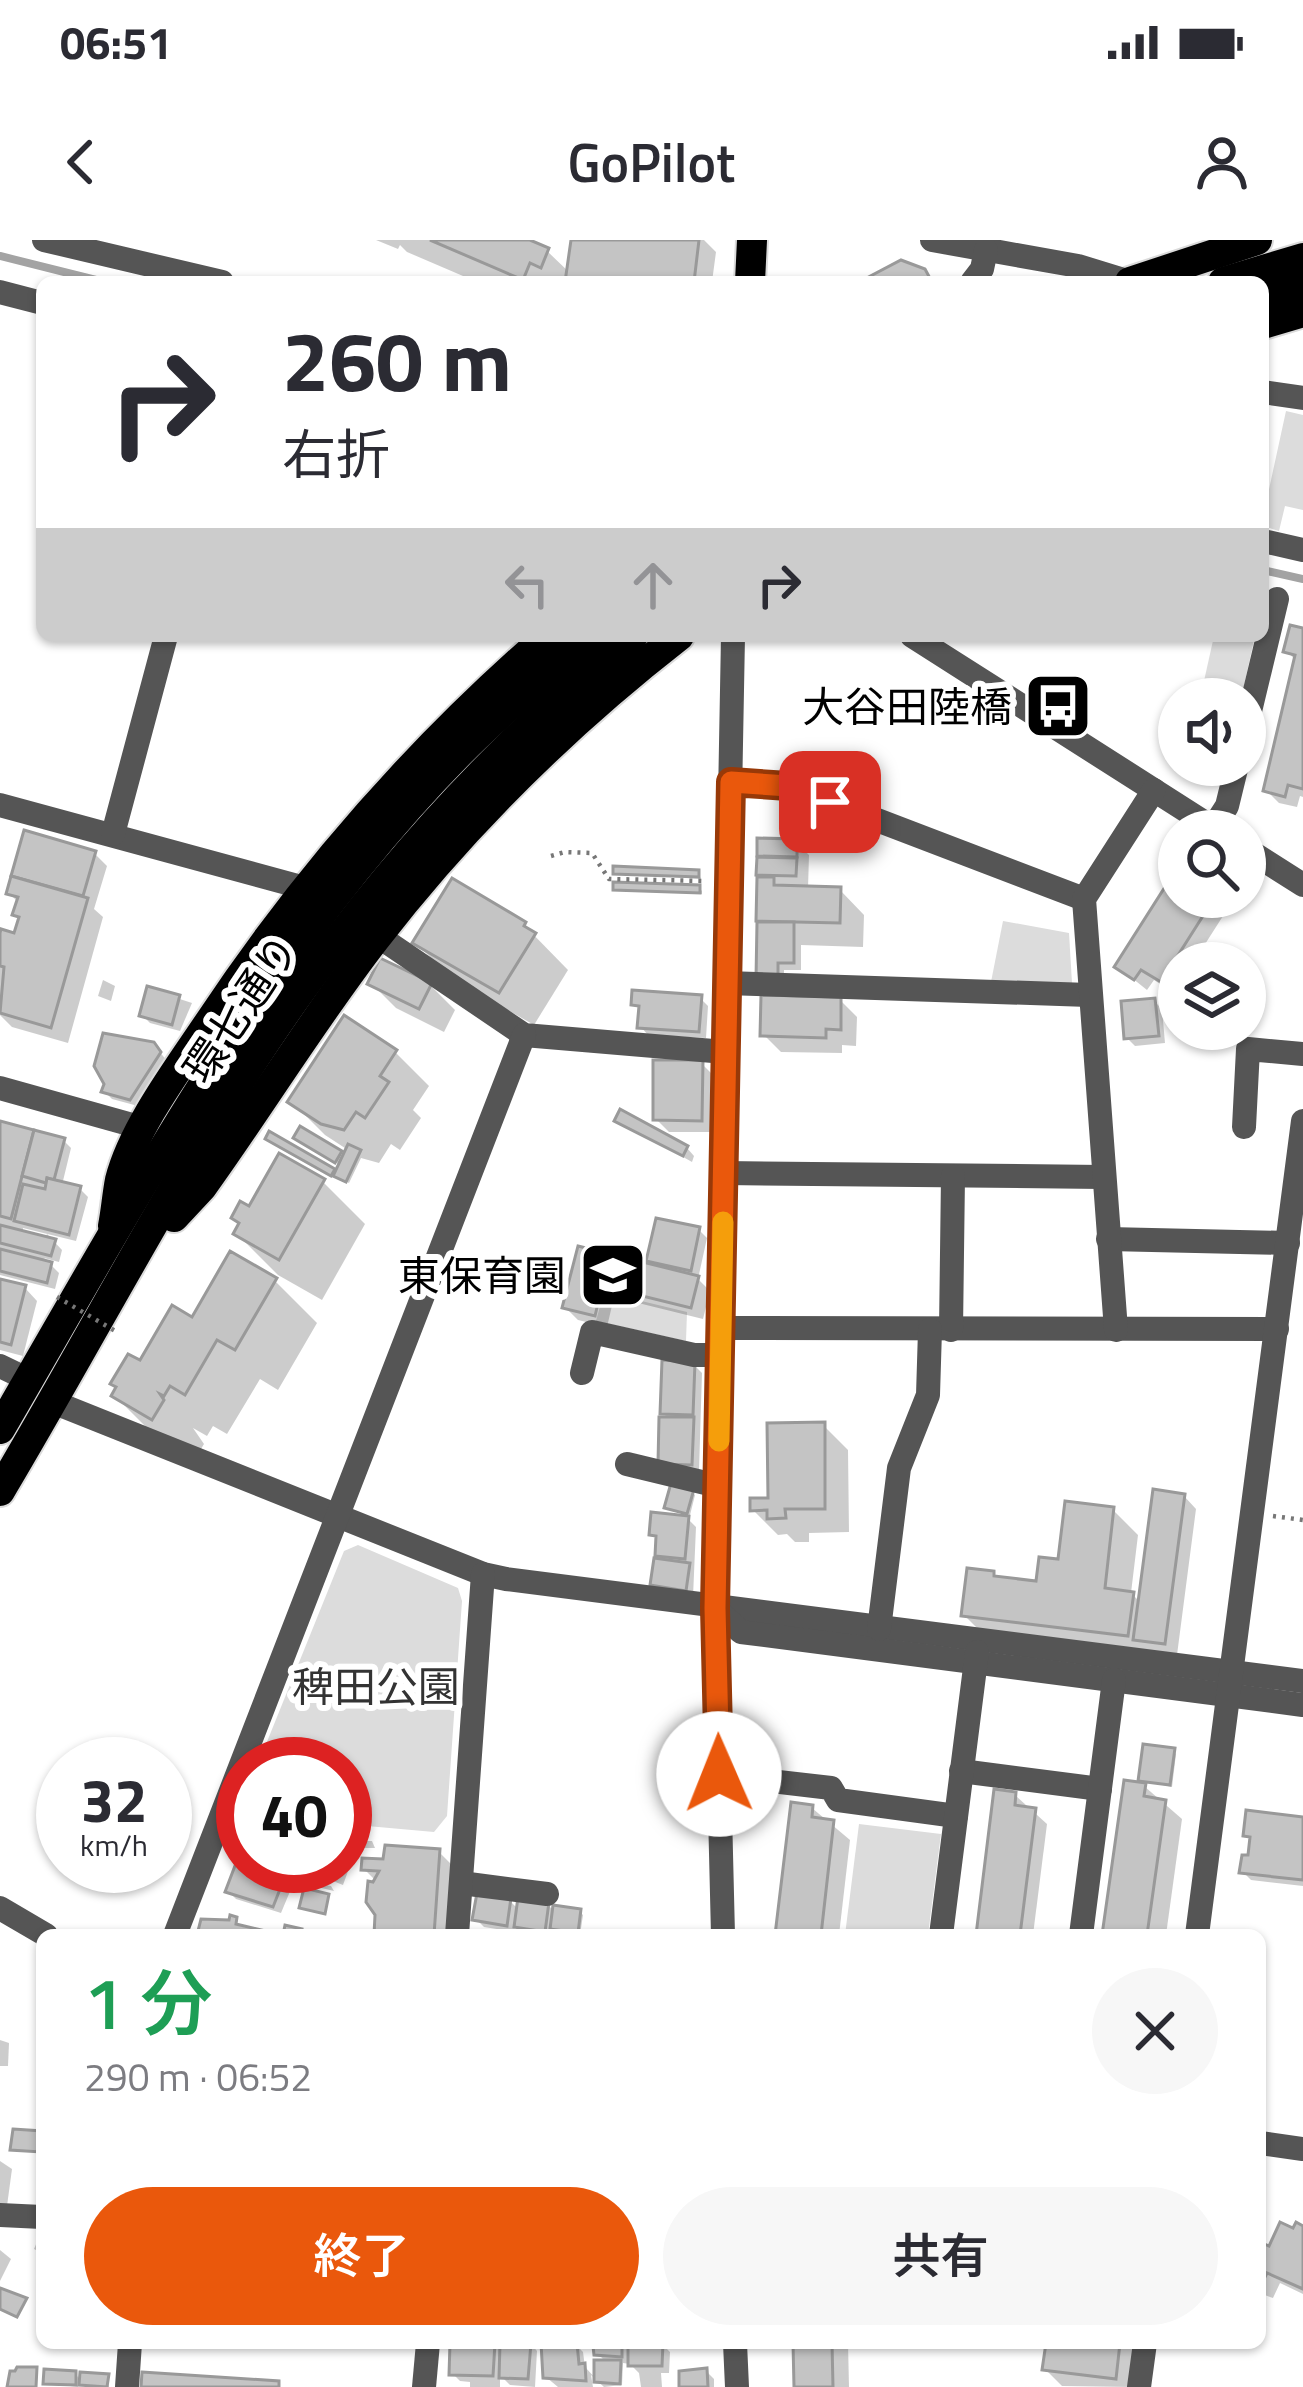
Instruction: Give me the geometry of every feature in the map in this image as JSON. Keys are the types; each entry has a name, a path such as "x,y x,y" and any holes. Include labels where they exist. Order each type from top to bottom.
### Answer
{"main road":[{"path":"750,276 752,240"},
{"path":"1148,276 1257,240"},
{"path":"1243,276 1303,258"},
{"path":"1269,296 1303,287"},
{"path":"1269,322 1303,312"},
{"path":"123,1251 121,1177 143,1128 234,985 305,888 392,787 542,642"},
{"name":"環七通り","path":"0,1429 29,1380 123,1251 315,924 464,748 583,642"},
{"name":"環七通り","path":"222,1083 483,769 626,642"},
{"path":"123,1251 202,1187 378,936 494,800 583,715 672,642"},
{"name":"環七通り","path":"0,1491 53,1402 123,1251"}],"street":[{"path":"44,240 87,245 200,276"},
{"path":"932,240 1110,276"},
{"path":"977,276 986,250"},
{"path":"0,292 36,301"},
{"path":"1269,393 1303,398"},
{"path":"1269,543 1303,550"},
{"path":"1270,597 1303,604"},
{"path":"113,835 164,642"},
{"path":"723,1929 715,1608 733,642"},
{"path":"924,642 1186,810"},
{"path":"1255,678 1262,642"},
{"path":"731,782 788,786 1084,899"},
{"path":"1116,1330 1084,899 1154,790"},
{"path":"0,805 305,888"},
{"path":"1266,861 1303,885"},
{"path":"378,936 524,1035 725,1052"},
{"path":"726,983 1089,994"},
{"path":"177,1929 524,1035"},
{"path":"1244,1127 1248,1049 1303,1054"},
{"path":"0,1088 143,1128"},
{"path":"1198,1929 1277,1329 1292,1256 1303,1121"},
{"path":"724,1173 1103,1177"},
{"path":"879,1629 899,1468 928,1395 941,1330 953,1176"},
{"path":"1108,1238 1292,1256"},
{"path":"721,1328 1277,1329"},
{"path":"581,1373 592,1332 694,1355 721,1355"},
{"path":"0,1366 29,1380"},
{"path":"53,1402 483,1574 879,1629 1114,1680 1303,1681"},
{"path":"627,1464 718,1486"},
{"path":"457,1929 483,1574"},
{"path":"715,1608 741,1632 977,1652 1230,1683 1303,1705"},
{"path":"942,1929 977,1652"},
{"path":"1082,1929 1114,1680"},
{"path":"961,1771 1100,1789"},
{"path":"719,1774 831,1788 838,1800 956,1816"},
{"path":"460,1883 547,1894"},
{"path":"0,1908 36,1929"},
{"path":"1266,2144 1303,2149"},
{"path":"0,2215 36,2217"},
{"path":"127,2387 130,2349"},
{"path":"424,2387 427,2349"},
{"path":"735,2349 737,2387"},
{"path":"1139,2387 1144,2349"}],"path":[{"path":"551,856 592,854 609,878 708,881"},
{"path":"57,1297 117,1332"},
{"path":"1269,1516 1303,1520"}],"green space":[{"path":"1286,411 1303,415 1303,510 1285,506 1279,531 1269,528 1269,489"},
{"path":"1213,642 1254,642 1246,678 1205,678"},
{"path":"1003,921 1069,933 1072,983 991,982"},
{"path":"604,1292 687,1312 686,1341 596,1321"},
{"name":"稗田公園","path":"358,1545 458,1588 462,1601 447,1816 434,1832 372,1826 372,1737 269,1737 344,1551"},
{"path":"859,1824 941,1834 929,1929 846,1929"}],"building":[{"path":"430,240 530,240 549,248 541,268 530,263 525,276 514,276"},
{"path":"571,240 699,240 695,276 566,276"},
{"path":"901,260 925,269 929,276 870,276"},
{"path":"1290,625 1303,628 1303,789 1288,785 1285,797 1263,791 1295,655 1283,652"},
{"path":"24,830 96,851 83,896 11,876"},
{"path":"757,838 797,839 797,857 757,856"},
{"path":"757,857 797,858 796,876 756,875"},
{"path":"613,866 699,870 699,877 613,874"},
{"path":"11,876 88,898 51,1028 0,1013 4,967 0,966 0,933 1,929 14,933 19,917 12,915 18,897 6,894"},
{"path":"757,877 774,877 774,885 841,887 840,923 756,921"},
{"path":"452,878 526,922 524,926 536,933 499,993 412,943"},
{"path":"613,882 700,885 700,893 613,890"},
{"path":"1158,898 1158,918 1202,918 1186,942 1158,942 1158,980 1141,970 1134,980 1114,967"},
{"path":"757,922 794,922 794,963 778,963 778,979 756,979"},
{"path":"380,958 432,983 419,1009 367,984"},
{"path":"147,986 180,995 172,1025 139,1016"},
{"path":"632,990 702,995 699,1032 637,1028 639,1006 631,1005"},
{"path":"761,995 841,997 841,1030 826,1029 826,1038 760,1036"},
{"path":"1155,998 1158,1036 1124,1039 1121,1001"},
{"path":"344,1015 397,1050 380,1076 389,1082 365,1118 356,1112 344,1130 321,1124 287,1102"},
{"path":"103,1033 154,1042 161,1052 130,1100 101,1092 104,1084 94,1066"},
{"path":"653,1060 703,1060 702,1121 653,1120"},
{"path":"620,1109 688,1146 683,1156 614,1121"},
{"path":"0,1121 34,1130 11,1219 0,1216"},
{"path":"300,1126 342,1151 335,1163 293,1138"},
{"path":"34,1130 65,1138 54,1180 47,1178 46,1183 22,1176"},
{"path":"269,1131 335,1169 331,1176 265,1139"},
{"path":"348,1144 361,1150 346,1182 333,1176"},
{"path":"279,1153 325,1179 279,1260 233,1234 239,1223 231,1218 240,1201 249,1206"},
{"path":"47,1178 81,1186 69,1235 14,1221 23,1184 45,1189"},
{"path":"656,1218 700,1227 691,1271 646,1261"},
{"path":"0,1225 56,1239 51,1256 0,1243"},
{"path":"578,1246 699,1276 691,1308 602,1286 595,1316 562,1308"},
{"path":"0,1249 52,1262 47,1283 0,1271"},
{"path":"230,1251 277,1278 235,1350 217,1340 185,1395 170,1386 164,1396 160,1394 164,1400 152,1420 111,1396 116,1387 110,1384 128,1354 140,1360 172,1305 192,1317"},
{"path":"0,1279 26,1285 11,1345 0,1342"},
{"path":"662,1360 695,1362 693,1415 660,1414"},
{"path":"659,1417 694,1417 692,1465 658,1464"},
{"path":"825,1422 825,1509 785,1509 786,1518 767,1519 767,1510 750,1511 750,1498 768,1498 767,1423"},
{"path":"671,1483 694,1489 687,1514 664,1508"},
{"path":"1153,1489 1185,1494 1165,1644 1133,1640"},
{"path":"1065,1501 1114,1507 1105,1588 1134,1592 1128,1636 961,1616 967,1568 1036,1581 1039,1557 1058,1559"},
{"path":"651,1512 689,1516 685,1559 655,1556 656,1536 649,1535"},
{"path":"654,1558 690,1563 686,1591 650,1585"},
{"path":"1143,1744 1175,1748 1170,1785 1138,1781"},
{"path":"1124,1780 1146,1783 1144,1796 1166,1800 1148,1929 1103,1929"},
{"path":"994,1789 1016,1792 1015,1805 1036,1808 1021,1929 977,1929"},
{"path":"791,1802 813,1805 812,1817 834,1820 822,1929 776,1929"},
{"path":"1246,1810 1303,1817 1303,1880 1239,1873 1250,1837 1243,1836"},
{"path":"385,1845 440,1849 434,1929 374,1929 375,1915 366,1902 379,1871 372,1871 372,1858 383,1859"},
{"path":"228,1893 278,1893 273,1907"},
{"path":"303,1893 329,1894 325,1914 299,1908"},
{"path":"477,1893 511,1898 507,1926 472,1920"},
{"path":"518,1897 549,1902 545,1929 514,1927"},
{"path":"553,1905 581,1909 578,1929 550,1929"},
{"path":"230,1915 237,1917 236,1924 257,1929 198,1929 201,1919 229,1920"},
{"path":"13,2129 36,2131 36,2152 10,2150"},
{"path":"1280,2222 1293,2228 1296,2222 1303,2226 1303,2289 1266,2275 1269,2246"},
{"path":"0,2288 27,2298 17,2317 0,2309"},
{"path":"450,2349 495,2349 493,2376 449,2375"},
{"path":"500,2349 530,2349 528,2379 499,2378"},
{"path":"541,2349 578,2349 579,2364 585,2363 586,2381 543,2378"},
{"path":"593,2349 622,2349 622,2357 594,2355"},
{"path":"628,2349 663,2349 662,2366 628,2366"},
{"path":"793,2349 832,2349 833,2387 794,2387"},
{"path":"1045,2349 1119,2349 1116,2379 1042,2370"},
{"path":"594,2360 621,2360 620,2384 594,2382"},
{"path":"37,2367 36,2387 7,2387 10,2371"},
{"path":"707,2368 708,2387 679,2387 679,2371"},
{"path":"44,2369 76,2371 76,2385 43,2384"},
{"path":"80,2372 109,2374 107,2387 79,2385"},
{"path":"142,2372 279,2381 279,2387 141,2387"}],"waterway":[{"path":"0,256 80,276"},
{"path":"1269,571 1303,579"}],"slow traffic":[{"path":"719,1441 723,1222"}],"place":[{"name":"大谷田陸橋","path":"1058,706"},
{"name":"東保育園","path":"613,1275"}],"route":[{"path":"719,1774 715,1608 731,782 788,786 830,802"}]}
